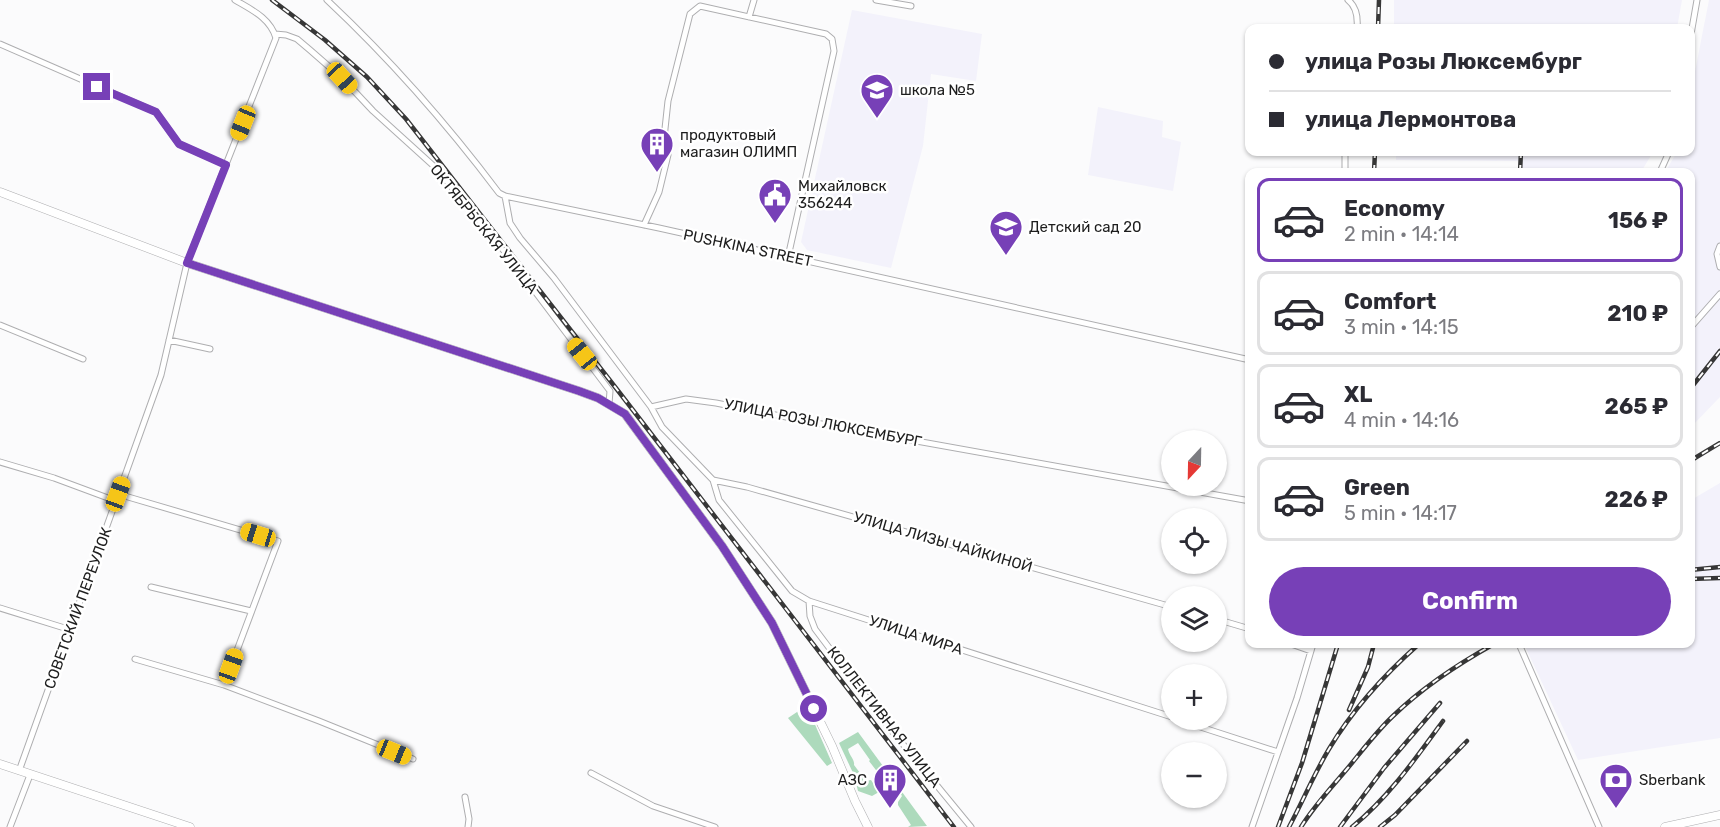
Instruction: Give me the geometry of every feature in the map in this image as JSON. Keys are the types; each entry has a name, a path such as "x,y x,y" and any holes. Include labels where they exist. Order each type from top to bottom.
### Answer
{"main road":[{"path":"0,192 187,263 579,391 625,414 722,546 772,623 827,735 868,827"},
{"path":"0,764 189,827"},
{"path":"1665,827 1720,815"}],"street":[{"name":"ОКТЯБРЬСКАЯ УЛИЦА","path":"235,0 267,20 276,36 286,35 297,39 342,78 373,111 437,169 605,382 610,391 609,404"},
{"path":"327,0 360,30 448,127 499,193 505,196 510,223 520,238 554,278 651,407 662,427 713,480"},
{"path":"750,17 754,0"},
{"path":"876,0 911,6"},
{"path":"1348,0 1357,11 1357,24"},
{"path":"1693,24 1697,0"},
{"path":"644,225 659,192 668,154 664,138 668,101 690,14 700,6 750,17 826,34 832,39 834,51 788,257"},
{"name":"СОВЕТСКИЙ ПЕРЕУЛОК","path":"19,771 161,375 187,263 276,36"},
{"path":"0,44 156,112 179,144 226,165"},
{"name":"PUSHKINA STREET","path":"505,196 1245,359"},
{"path":"1720,246 1717,254 1720,267"},
{"path":"1695,322 1720,294"},
{"path":"0,325 83,359"},
{"path":"169,340 210,349"},
{"name":"УЛИЦА РОЗЫ ЛЮКСЕМБУРГ","path":"651,407 686,399 716,403 1245,500"},
{"path":"0,462 117,498 278,541 224,685"},
{"name":"УЛИЦА МИРА","path":"713,480 719,500 792,591 809,601 1161,713"},
{"name":"УЛИЦА ЛИЗЫ ЧАЙКИНОЙ","path":"713,480 759,490 1161,604"},
{"path":"151,586 251,611"},
{"name":"КОЛЛЕКТИВНАЯ УЛИЦА","path":"809,601 810,616 815,629 888,726 971,827"},
{"path":"0,608 71,630"},
{"path":"1227,622 1245,628"},
{"path":"1302,648 1311,651"},
{"path":"1252,827 1312,648"},
{"path":"1521,648 1599,827"},
{"path":"135,660 224,685 413,759"},
{"path":"1210,730 1278,752"},
{"path":"591,773 653,806 716,827"},
{"path":"10,827 30,775"},
{"path":"465,797 468,827"}],"shaded area":[{"path":"1394,0 1682,0 1678,24 1394,24"},
{"path":"1709,0 1720,0 1720,397 1695,423 1695,168 1667,168 1675,156 1695,156 1695,72"},
{"name":"школа №5","path":"852,10 982,34 976,81 931,74 923,146 891,268 807,250 801,242"},
{"path":"1098,107 1163,121 1162,137 1181,142 1173,191 1088,175"},
{"path":"1396,156 1651,156 1643,168 1521,168 1522,161 1396,160"},
{"path":"1720,483 1720,738 1578,760 1526,648 1695,648 1695,498"}],"green space":[{"path":"803,708 809,711 832,763 827,766 788,718"},
{"path":"858,732 927,826 908,827 911,825 898,805 902,796 893,783 887,786 882,785 876,777 879,774 858,743 848,749 854,765 866,781 871,780 879,792 872,796 858,791 854,775 839,743"}],"railway":[{"path":"272,0 325,40 367,77 406,119 954,827"},
{"path":"1378,24 1379,0"},
{"path":"1374,168 1375,156"},
{"path":"1520,168 1521,156"},
{"path":"1695,383 1720,351"},
{"path":"1695,458 1720,443"},
{"path":"1695,570 1720,567"},
{"path":"1695,579 1720,578"},
{"path":"1278,827 1302,763 1337,648"},
{"path":"1349,710 1368,667 1373,648"},
{"path":"1289,827 1338,734 1382,680 1415,648"},
{"path":"1301,827 1323,797 1393,716 1416,695 1487,648"},
{"path":"1340,827 1384,768 1440,703"},
{"path":"1352,827 1378,803 1443,721"},
{"path":"1380,827 1395,815 1467,741"}],"place":[{"name":"школа №5","path":"877,119"},
{"name":"продуктовый магазин ОЛИМП","path":"657,173"},
{"name":"Михайловск 356244","path":"775,224"},
{"name":"Детский сад 20","path":"1006,256"},
{"name":"АЗС","path":"890,809"},
{"name":"Sberbank","path":"1616,809"}],"route":[{"path":"97,87 156,112 179,144 226,165 187,263 579,391 598,398 625,414 722,546 772,623 814,709"}]}
